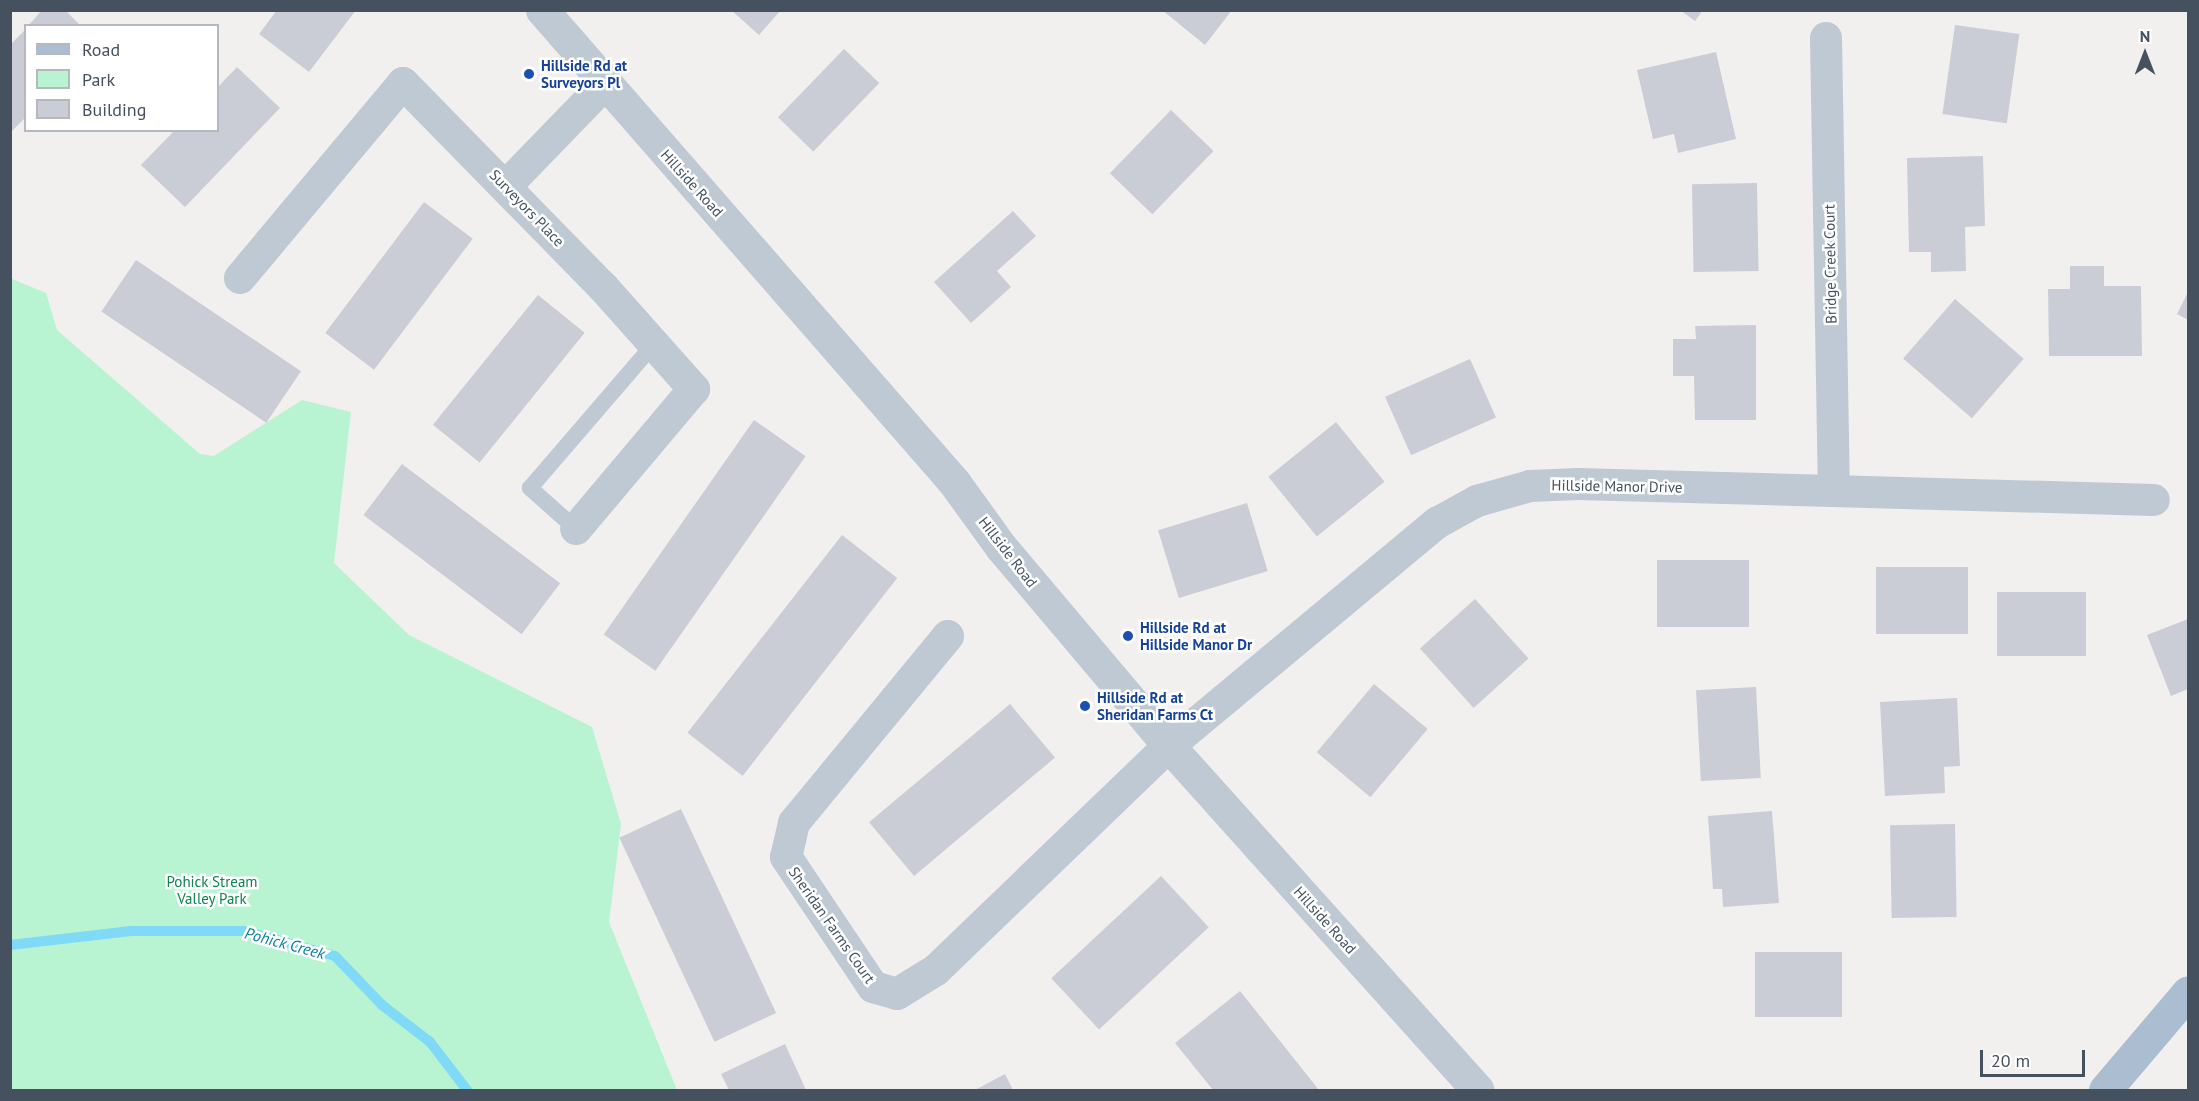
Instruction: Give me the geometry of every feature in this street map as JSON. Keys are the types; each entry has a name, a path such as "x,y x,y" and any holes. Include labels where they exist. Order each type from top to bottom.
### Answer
{"main road":[{"path":"2105,1090 2188,992"}],"street":[{"name":"Hillside Road","path":"542,10 946,473 1169,747 1478,1090"},
{"name":"Bridge Creek Court","path":"1826,38 1834,491"},
{"name":"Surveyors Place","path":"240,278 403,84 506,186 694,389 576,529"},
{"path":"506,186 605,84"},
{"name":"Hillside Manor Drive","path":"1169,747 1437,523 1477,501 1530,486 1578,484 2154,500"},
{"name":"Sheridan Farms Court","path":"948,636 794,823 786,857 873,987 897,994 936,970 1169,747"}],"lane":[{"path":"576,529 530,488 654,344"}],"green space":[{"name":"Pohick Stream Valley Park","path":"10,278 46,293 57,330 200,454 214,456 302,400 351,412 334,563 409,635 592,727 621,824 609,922 677,1090 11,1090"}],"building":[{"path":"42,10 65,10 79,24 30,24"},
{"path":"277,10 356,10 309,72 259,34"},
{"path":"731,10 781,10 759,35"},
{"path":"1162,10 1232,10 1205,45"},
{"path":"1680,10 1703,10 1695,21"},
{"path":"1955,25 2019,34 2007,123 1942,114"},
{"path":"24,31 24,119 10,133 10,45"},
{"path":"844,49 879,83 813,151 778,117"},
{"path":"1716,52 1736,139 1678,153 1674,134 1653,139 1637,70"},
{"path":"237,67 280,108 185,207 141,165 173,132 219,132 219,86"},
{"path":"1171,110 1213,151 1152,214 1110,173"},
{"path":"1983,156 1985,226 1965,227 1966,271 1931,272 1931,252 1909,252 1907,158"},
{"path":"1757,183 1759,271 1694,272 1692,184"},
{"path":"424,202 473,239 374,370 325,333"},
{"path":"1013,211 1036,236 997,271 1011,287 971,323 934,282"},
{"path":"136,260 301,371 266,423 101,311"},
{"path":"2070,266 2104,266 2104,286 2141,286 2142,356 2049,356 2048,289 2070,289"},
{"path":"2188,292 2188,320 2177,314"},
{"path":"538,295 585,333 480,463 433,425"},
{"path":"1955,299 2024,359 1972,418 1903,359"},
{"path":"1756,325 1756,420 1695,420 1694,376 1673,376 1673,339 1696,339 1695,326"},
{"path":"1470,359 1496,417 1411,455 1385,397"},
{"path":"754,420 806,456 655,671 604,635"},
{"path":"1336,422 1384,482 1317,537 1268,477"},
{"path":"402,464 560,583 522,634 363,515"},
{"path":"1247,503 1268,571 1179,598 1158,530"},
{"path":"842,535 897,578 743,776 687,733"},
{"path":"1657,560 1749,560 1749,627 1657,627"},
{"path":"1876,567 1968,567 1968,634 1876,634"},
{"path":"1997,592 2086,592 2086,656 1997,656"},
{"path":"1475,599 1529,658 1474,708 1420,649"},
{"path":"2188,619 2188,689 2171,696 2147,635"},
{"path":"1374,684 1428,729 1370,797 1317,752"},
{"path":"1756,687 1761,778 1701,781 1696,690"},
{"path":"1957,698 1960,766 1944,767 1945,793 1885,796 1880,702"},
{"path":"1010,704 1055,758 914,876 869,822"},
{"path":"681,809 776,1013 714,1042 619,838"},
{"path":"1772,811 1779,903 1723,907 1722,889 1713,889 1708,816"},
{"path":"1955,824 1957,917 1892,918 1890,825"},
{"path":"1161,876 1209,927 1099,1029 1051,978"},
{"path":"1755,952 1842,952 1842,1017 1755,1017"},
{"path":"1240,991 1319,1090 1213,1090 1175,1043"},
{"path":"785,1044 806,1090 729,1090 721,1074"},
{"path":"1005,1074 1013,1090 975,1090"}],"waterway":[{"name":"Pohick Creek","path":"10,945 131,931 244,931 335,956 382,1005 430,1042 467,1090"}],"place":[{"name":"Hillside Rd at Surveyors Pl","path":"529,74"},
{"name":"Hillside Rd at Hillside Manor Dr","path":"1128,636"},
{"name":"Hillside Rd at Sheridan Farms Ct","path":"1085,706"}]}
